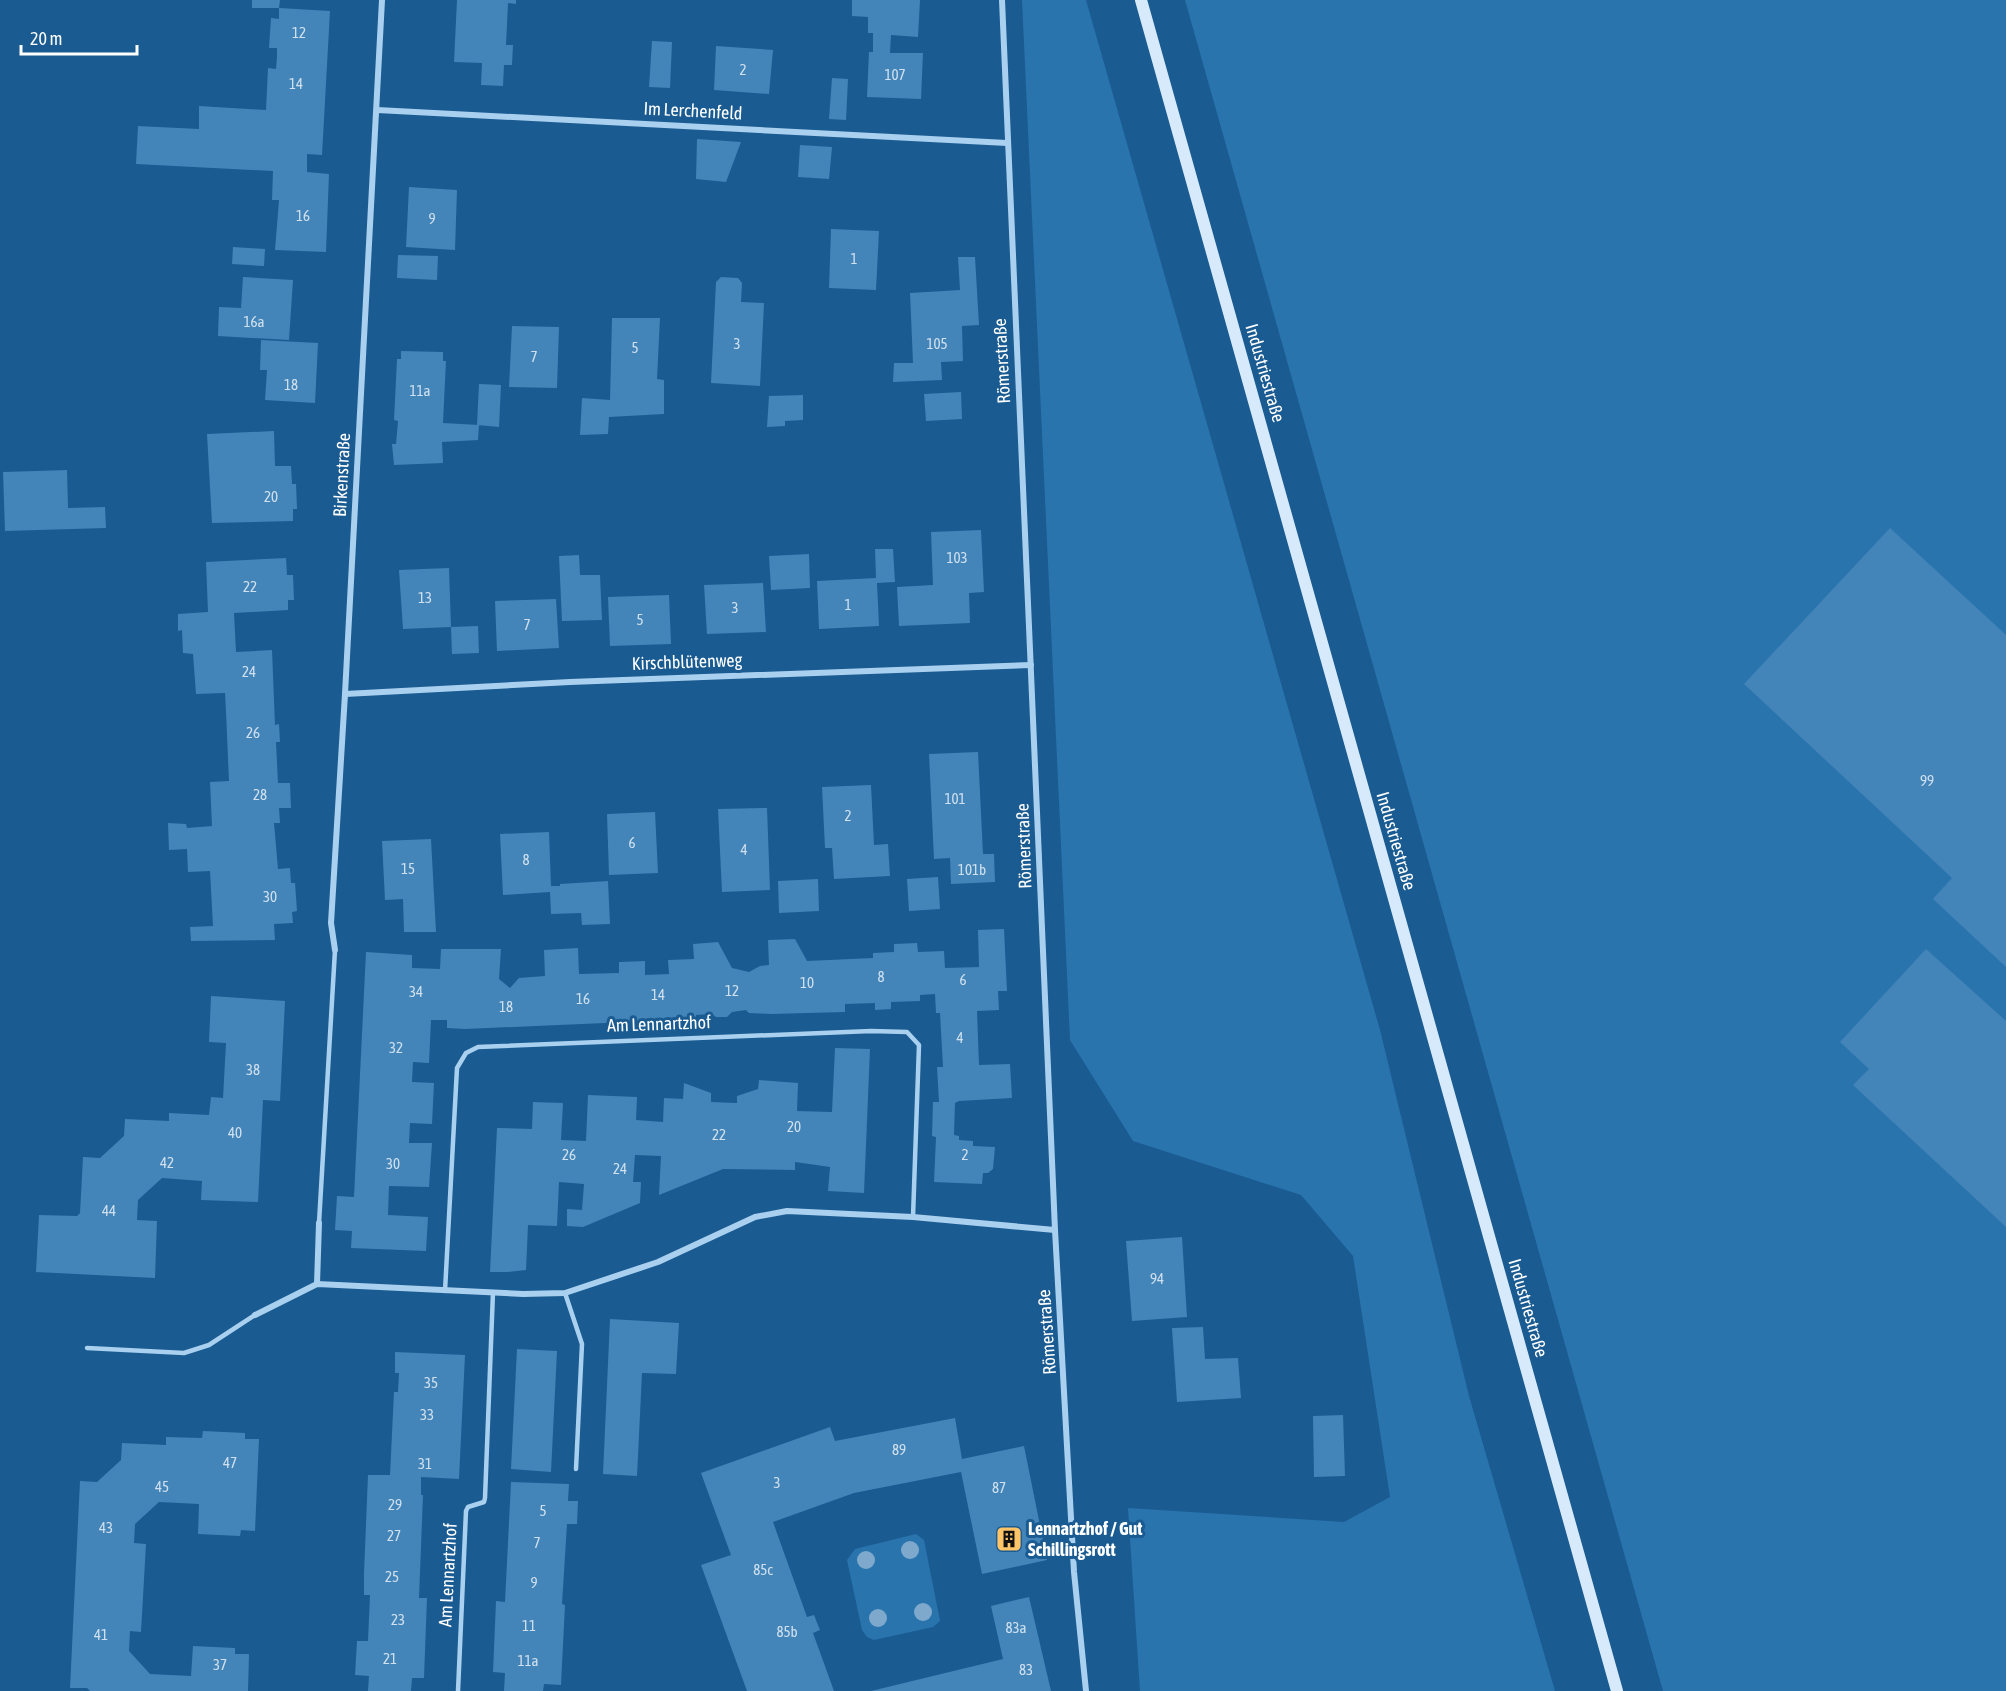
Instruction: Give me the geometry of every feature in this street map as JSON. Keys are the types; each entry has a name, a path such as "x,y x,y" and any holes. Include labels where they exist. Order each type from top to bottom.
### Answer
{"main road":[{"name":"Industriestraße","path":"1141,0 1617,1691"}],"street":[{"name":"Birkenstraße","path":"335,950 331,923 382,0"},
{"name":"Römerstraße","path":"1002,0 1055,1230 1074,1572 1086,1691"},
{"name":"Im Lerchenfeld","path":"377,110 1007,143"},
{"name":"Kirschblütenweg","path":"345,694 570,682 1031,665"},
{"path":"255,1315 317,1284 445,1291 565,1293 658,1262 755,1217 787,1211 913,1216 1055,1230"},
{"path":"317,1284 320,1223"}],"lane":[{"path":"320,1223 335,950"},
{"name":"Am Lennartzhof","path":"445,1291 457,1068 466,1053 478,1047 871,1031 907,1032 919,1045 913,1216"},
{"name":"Am Lennartzhof","path":"458,1691 466,1511 468,1507 484,1502 485,1498 493,1292"},
{"path":"565,1293 582,1344 576,1469"},
{"path":"87,1348 184,1353 209,1345 255,1315"}],"shaded area":[{"path":"1022,0 1086,0 1380,1030 1469,1396 1555,1691 1140,1691 1128,1508 1344,1522 1390,1497 1353,1256 1301,1195 1133,1141 1070,1040"},
{"path":"1185,0 2006,0 2006,1691 1663,1691"},
{"path":"916,1534 924,1540 940,1621 933,1627 874,1640 867,1637 862,1630 847,1560 855,1549"}],"building":[{"path":"252,0 280,0 279,8 252,8"},
{"path":"457,0 516,0 516,4 508,3 506,45 513,45 512,65 504,65 503,86 481,85 482,63 454,62"},
{"path":"852,0 920,0 918,37 891,35 890,53 923,53 921,99 867,97 869,52 873,52 873,33 868,33 868,17 852,16"},
{"path":"279,8 330,11 322,155 307,154 307,172 329,174 326,252 275,250 279,200 272,200 273,171 136,164 138,126 199,129 199,106 266,110 268,68 276,69 277,57 277,48 269,48 271,18 279,19"},
{"path":"652,41 672,42 670,88 649,87"},
{"path":"716,46 773,50 769,94 714,90"},
{"path":"832,78 848,79 846,120 829,119"},
{"path":"697,139 741,142 726,182 696,179"},
{"path":"800,145 832,147 829,179 798,177"},
{"path":"409,187 457,190 455,250 406,247"},
{"path":"831,229 879,231 876,290 829,288"},
{"path":"233,247 265,249 264,266 232,264"},
{"path":"398,255 438,256 437,280 397,278"},
{"path":"958,257 975,257 979,325 962,326 963,361 941,362 942,380 893,382 894,363 913,363 910,293 960,290"},
{"path":"243,277 293,280 289,340 218,336 219,307 241,308"},
{"path":"721,277 738,278 742,283 741,302 764,303 760,386 711,383 716,282"},
{"path":"612,318 660,318 657,379 664,380 664,414 609,417 608,434 580,435 582,398 610,400"},
{"path":"512,326 559,327 557,388 509,387"},
{"path":"261,340 318,343 315,403 265,400 267,370 260,370"},
{"path":"401,351 443,352 443,361 446,361 443,423 479,425 478,440 442,442 443,463 394,465 392,444 396,444 398,421 394,420 397,359 401,359"},
{"path":"479,384 501,385 499,427 477,425"},
{"path":"961,392 962,419 926,421 924,394"},
{"path":"803,395 803,420 785,421 785,426 767,427 769,396"},
{"path":"274,431 275,466 291,466 292,484 296,484 297,509 293,509 293,521 212,523 207,434"},
{"path":"67,470 68,508 105,507 106,528 5,531 3,472"},
{"path":"1890,528 2006,635 2006,967 1933,899 1952,878 1744,684"},
{"path":"981,530 984,592 969,593 970,623 899,626 897,587 933,585 931,532"},
{"path":"875,549 893,549 895,582 877,583 879,626 819,629 817,581 876,578"},
{"path":"809,554 810,588 771,590 769,556"},
{"path":"579,555 580,575 600,575 602,620 562,621 559,556"},
{"path":"286,558 287,575 293,575 294,600 288,600 288,610 234,613 236,652 272,650 275,725 279,724 280,742 276,742 278,783 290,783 291,808 279,808 280,823 274,823 278,869 290,868 291,883 295,883 297,911 292,912 293,923 274,924 275,940 191,941 190,927 213,926 210,871 188,872 187,849 169,850 168,823 186,824 187,828 212,826 210,782 229,781 225,693 196,694 193,654 183,653 182,630 178,631 178,614 208,612 206,562"},
{"path":"449,568 451,627 403,629 399,570"},
{"path":"763,583 766,632 707,634 704,585"},
{"path":"669,595 671,644 610,646 608,597"},
{"path":"556,599 559,648 497,651 495,601"},
{"path":"478,626 479,653 452,654 451,627"},
{"path":"978,752 983,854 994,854 995,882 951,884 950,858 934,859 929,754"},
{"path":"871,785 874,845 888,844 890,876 834,879 832,848 825,848 822,787"},
{"path":"767,808 770,890 722,892 718,809"},
{"path":"655,812 658,873 609,875 607,814"},
{"path":"549,832 551,886 608,881 610,924 582,925 581,913 551,914 550,892 503,895 500,834"},
{"path":"431,839 436,932 404,932 403,899 385,900 382,841"},
{"path":"938,877 940,909 909,911 907,879"},
{"path":"818,879 819,911 779,913 778,881"},
{"path":"1004,929 1007,991 998,991 999,1010 977,1011 979,1065 1010,1064 1012,1098 955,1103 954,1135 959,1136 959,1140 973,1141 973,1146 995,1147 993,1169 988,1173 983,1173 982,1184 934,1182 936,1137 932,1136 933,1102 939,1102 937,1067 943,1067 940,1013 936,1013 935,994 920,995 920,1001 891,1002 891,1009 875,1010 875,1003 845,1004 845,1012 771,1014 749,1013 746,1010 732,1012 727,1017 716,1017 712,1014 696,1015 696,1019 465,1029 447,1028 447,1020 431,1020 429,1063 413,1062 412,1082 434,1083 432,1124 410,1123 409,1143 432,1143 429,1187 389,1186 388,1215 428,1217 426,1251 351,1248 352,1231 335,1230 337,1196 354,1197 366,952 412,955 412,968 440,969 441,949 501,949 499,979 510,988 519,978 545,976 544,950 578,948 579,974 619,973 619,962 645,961 645,975 669,974 668,960 694,959 693,944 718,942 732,968 749,972 760,966 769,965 768,940 795,939 807,961 873,958 873,953 894,952 894,944 917,943 918,952 944,951 945,968 979,967 978,930"},
{"path":"1926,949 2006,1021 2006,1227 1853,1085 1869,1069 1840,1042"},
{"path":"211,996 285,1001 280,1101 263,1100 258,1202 201,1200 202,1181 162,1178 138,1200 137,1220 157,1221 155,1278 36,1272 39,1215 77,1216 80,1213 83,1157 100,1158 124,1136 125,1119 169,1121 169,1113 209,1115 211,1097 223,1098 226,1043 209,1042"},
{"path":"835,1048 870,1049 864,1193 828,1191 830,1167 795,1162 795,1170 723,1169 659,1195 661,1156 635,1155 633,1182 641,1182 640,1203 583,1227 567,1226 567,1209 582,1210 584,1184 559,1182 557,1226 528,1225 526,1270 490,1272 497,1128 532,1129 533,1102 563,1103 561,1140 586,1141 588,1095 637,1097 636,1120 663,1122 664,1098 683,1099 684,1083 711,1093 711,1102 737,1103 737,1096 758,1089 759,1080 798,1083 797,1111 832,1112"},
{"path":"1182,1237 1187,1317 1132,1321 1126,1241"},
{"path":"610,1319 679,1323 676,1374 642,1373 637,1476 603,1474"},
{"path":"1203,1327 1205,1359 1238,1358 1241,1398 1177,1402 1172,1328"},
{"path":"517,1349 557,1351 551,1472 511,1469"},
{"path":"395,1352 465,1355 459,1479 421,1477 421,1495 423,1495 419,1598 427,1598 424,1678 412,1678 411,1691 368,1691 369,1676 355,1675 357,1641 368,1641 370,1595 364,1595 364,1573 368,1475 390,1475 394,1392 398,1392 399,1373 395,1373"},
{"path":"1343,1415 1345,1476 1314,1477 1313,1416"},
{"path":"955,1418 962,1459 1024,1446 1047,1560 982,1574 961,1472 854,1493 773,1522 807,1617 814,1615 820,1630 813,1633 834,1691 747,1691 701,1565 731,1555 701,1473 830,1427 835,1441"},
{"path":"203,1431 245,1433 245,1439 259,1439 255,1531 241,1530 240,1536 198,1534 199,1504 159,1502 135,1524 134,1543 146,1544 141,1632 130,1631 129,1651 150,1674 191,1676 193,1646 235,1648 235,1654 249,1654 248,1691 90,1691 87,1688 70,1688 80,1481 97,1482 121,1460 122,1443 166,1445 166,1437 202,1438"},
{"path":"511,1482 569,1484 568,1501 578,1501 577,1524 567,1524 562,1604 565,1605 561,1685 544,1684 543,1691 504,1691 505,1673 493,1672 496,1601 505,1602"},
{"path":"1029,1597 1051,1691 871,1691 1003,1659 991,1606"}],"place":[{"name":"Lennartzhof / Gut Schillingsrott","path":"1009,1539"}]}
